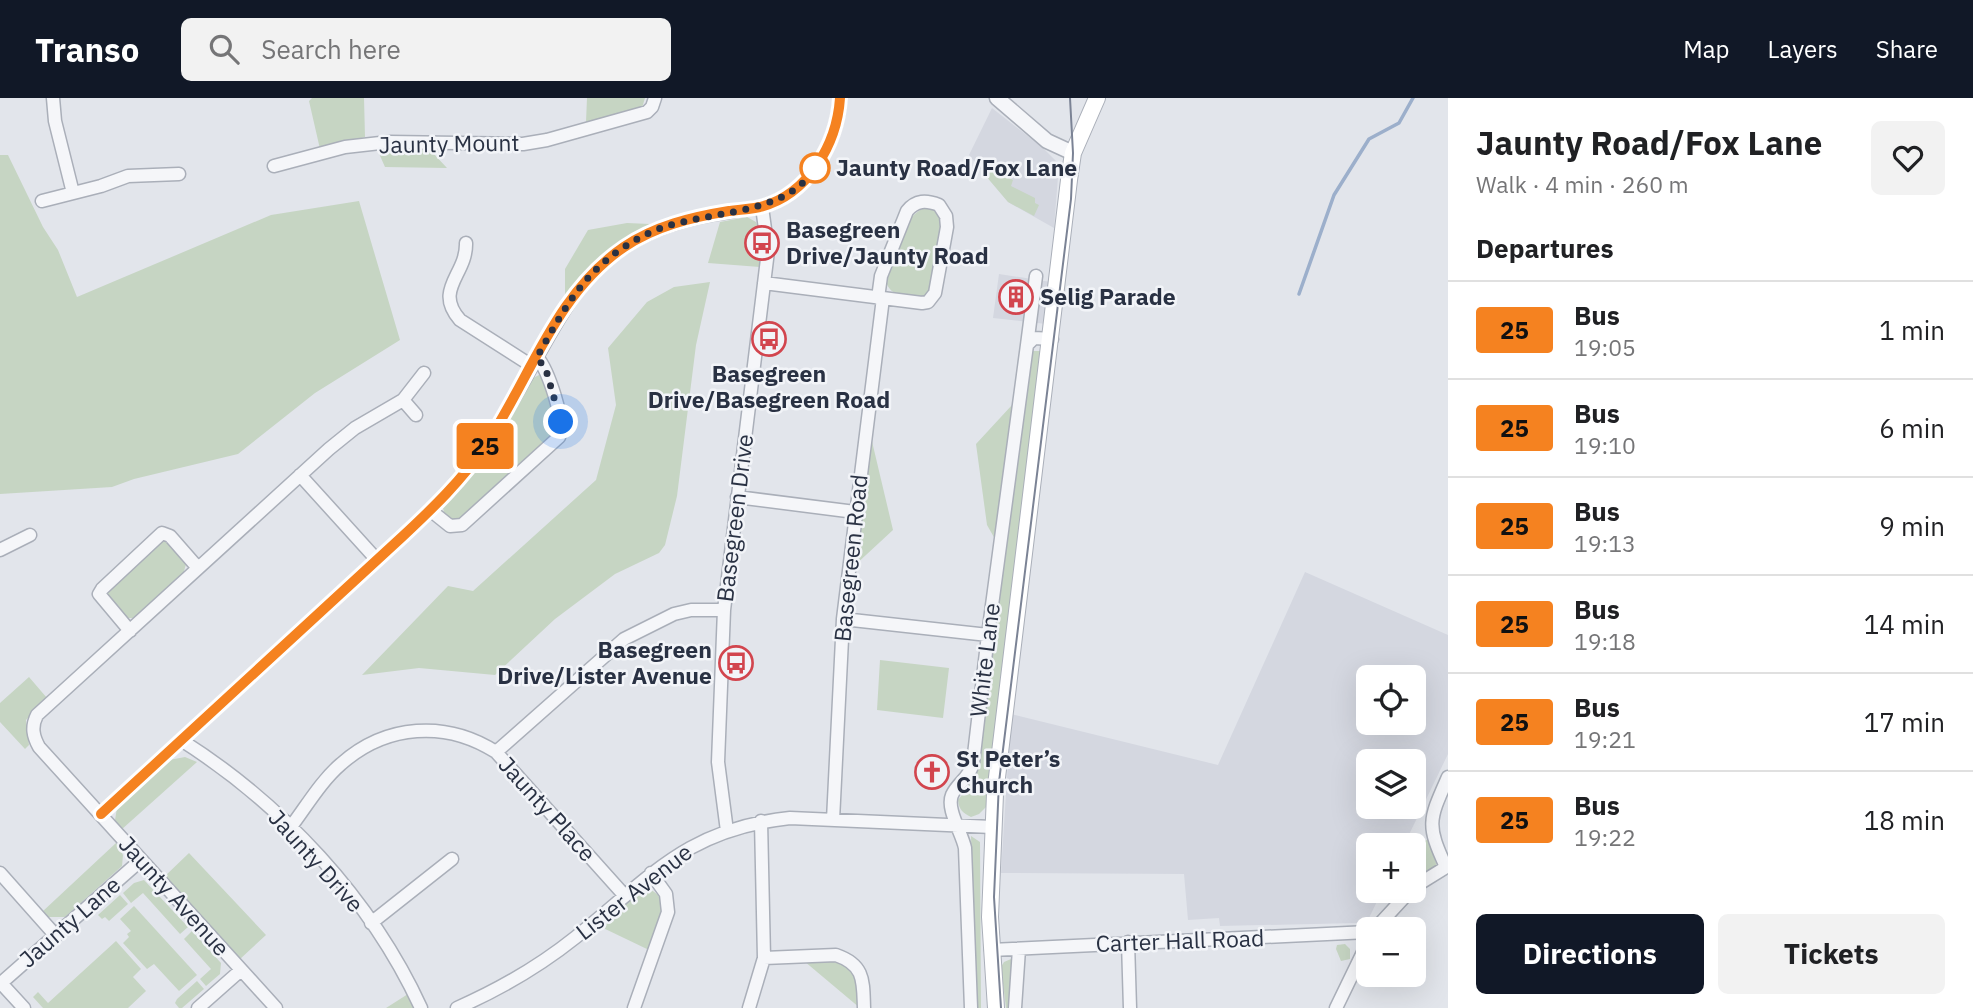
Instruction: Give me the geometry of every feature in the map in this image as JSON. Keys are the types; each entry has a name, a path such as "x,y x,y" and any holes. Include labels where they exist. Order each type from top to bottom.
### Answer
{"main road":[{"name":"White Lane","path":"996,1008 989,895 992,827 1002,727 1073,153 1097,98"}],"street":[{"path":"53,98 55,121 73,193"},
{"name":"Jaunty Mount","path":"274,166 345,147 389,142 523,144 547,140 647,112 655,98"},
{"path":"101,814 450,490 476,459 574,293 596,268 626,246 662,227 681,221 762,207 782,197 812,173 823,156 833,135 840,98"},
{"path":"997,98 1047,141 1073,153"},
{"path":"42,201 128,176 179,174"},
{"name":"Basegreen Road","path":"764,283 880,298 922,303 932,298 947,226 946,216 939,205 924,201 911,206 881,276 880,298 842,619 833,820"},
{"name":"Basegreen Drive","path":"727,831 718,762 724,610 768,251 762,207"},
{"path":"430,510 450,526 462,525 559,437 562,431 546,370 535,361 460,320 453,312 449,295 464,259 466,243"},
{"name":"White Lane","path":"971,1008 965,848 952,814 951,800 952,795 970,774 973,763 1035,276"},
{"path":"1027,345 1034,338 1052,339"},
{"name":"Jaunty Avenue","path":"276,1008 39,747 34,739 32,724 37,715 300,475 342,438 403,400 424,373"},
{"path":"403,400 416,415"},
{"path":"300,475 377,560"},
{"path":"737,497 855,512"},
{"path":"130,631 99,594 162,533 170,536 198,568"},
{"path":"0,550 30,535"},
{"path":"496,752 624,639 674,614 691,610 724,610"},
{"path":"842,619 988,635"},
{"name":"Jaunty Place","path":"290,828 339,765 356,752 393,734 413,730 452,733 469,737 496,752 625,896"},
{"name":"Jaunty Drive","path":"181,740 242,783 290,828 340,881 390,952 421,1008"},
{"path":"1426,879 1447,866 1431,834 1437,802 1448,778"},
{"name":"Lister Avenue","path":"460,1007 573,939 651,873 691,846 727,831 761,821 790,818 992,827"},
{"path":"750,1008 764,958 761,821"},
{"path":"371,923 452,859"},
{"name":"Jaunty Lane","path":"0,983 141,860"},
{"path":"0,873 56,936"},
{"path":"634,1008 668,912 666,894 651,873"},
{"path":"1386,917 1399,903"},
{"name":"Carter Hall Road","path":"991,950 1356,932"},
{"path":"1128,942 1130,1008"},
{"path":"1016,1008 1019,949"},
{"path":"764,958 836,955 845,958 859,970 864,1008"},
{"path":"1336,1008 1356,967"},
{"path":"201,1007 241,970"},
{"path":"0,983 24,1008"}],"shaded area":[{"path":"992,108 1059,164 1054,228 1008,202 969,155"},
{"path":"999,274 1051,282 1046,324 993,318"},
{"path":"1305,572 1448,635 1448,754 1426,800 1426,749 1356,749 1356,819 1417,819 1410,833 1356,833 1356,903 1376,903 1369,917 1356,917 1356,923 1220,926 1219,918 1188,920 1184,874 1001,873 1011,714 1218,765"}],"green space":[{"path":"312,98 364,98 365,137 320,149 309,101"},
{"path":"587,98 645,98 642,108 586,122"},
{"path":"377,149 425,150 433,153 447,168 385,167"},
{"path":"0,155 8,155 43,227 58,250 77,297 271,215 359,201 400,340 315,393 238,454 134,479 112,487 0,494"},
{"path":"992,170 1013,180 1011,186 1035,198 1035,203 1039,205 1034,216 1008,202 985,175"},
{"path":"929,207 938,211 943,225 930,291 922,297 895,293 886,281 896,248 912,217"},
{"path":"747,217 756,222 759,230 760,267 708,263 720,222"},
{"path":"627,223 650,224 604,256 565,296 565,269 588,230"},
{"path":"710,282 696,345 677,496 665,545 659,553 615,574 555,619 495,675 419,668 362,675 448,586 473,591 596,480 616,405 608,348 647,302 674,287"},
{"path":"1032,351 1044,351 986,807 971,817 962,811 958,800 976,776"},
{"path":"539,375 544,377 552,406 554,435 465,516 454,522 445,516 443,508 487,455 533,378"},
{"path":"1012,405 995,539 987,525 976,444"},
{"path":"870,433 893,530 853,567"},
{"path":"165,541 186,564 183,575 134,618 126,618 106,595 107,590 158,542"},
{"path":"880,660 949,668 943,718 877,710"},
{"path":"29,677 47,698 26,720 29,745 25,749 0,722 0,703"},
{"path":"185,757 197,762 121,830 115,820 117,808 169,760"},
{"path":"971,836 980,842 981,1008 976,1008"},
{"path":"1428,839 1437,866 1426,874"},
{"path":"116,843 123,855 122,866 65,917 47,917 42,912"},
{"path":"189,853 266,935 239,960 164,877"},
{"path":"144,880 188,927 180,934 143,893 131,903 123,893 134,883"},
{"path":"649,889 657,894 662,908 659,925 649,950 599,926 640,892"},
{"path":"120,895 128,904 109,921 105,917 102,919 98,915"},
{"path":"134,906 197,975 179,991 154,964 147,969 123,943 131,931 120,919"},
{"path":"192,931 221,963 220,974 206,986 200,979 211,969 184,939"},
{"path":"116,941 141,969 133,977 146,991 128,1008 43,1008 33,997 38,992 48,1003"},
{"path":"1345,944 1350,949 1350,959 1341,961 1336,949 1337,945"},
{"path":"1011,959 1012,1008 1006,1008 1001,967"},
{"path":"804,961 840,963 847,967 856,981 860,1008"},
{"path":"197,981 204,989 179,1008 175,1003 177,999"},
{"path":"408,994 415,1008 386,1008"}],"waterway":[{"path":"1299,294 1334,195 1369,139 1399,123 1413,98"}],"tram line":[{"path":"1001,1008 994,897 999,782 1071,199 1073,153 1070,98"}],"bus line":[{"name":"25","path":"101,814 450,490 487,443 568,302 596,268 626,246 662,227 725,212 762,207 797,187 812,173 823,156 833,135 840,98"}],"place":[{"name":"Jaunty Road/Fox Lane","path":"815,168"},
{"name":"Basegreen Drive/Jaunty Road","path":"762,243"},
{"name":"Selig Parade","path":"1016,297"},
{"name":"Basegreen Drive/Basegreen Road","path":"769,339"},
{"name":"Basegreen Drive/Lister Avenue","path":"736,663"},
{"name":"St Peter’s Church","path":"932,772"}],"route":[{"path":"561,422 546,370 537,357 568,302 585,279 609,258 644,235 681,221 762,207 797,187 815,168"}]}
